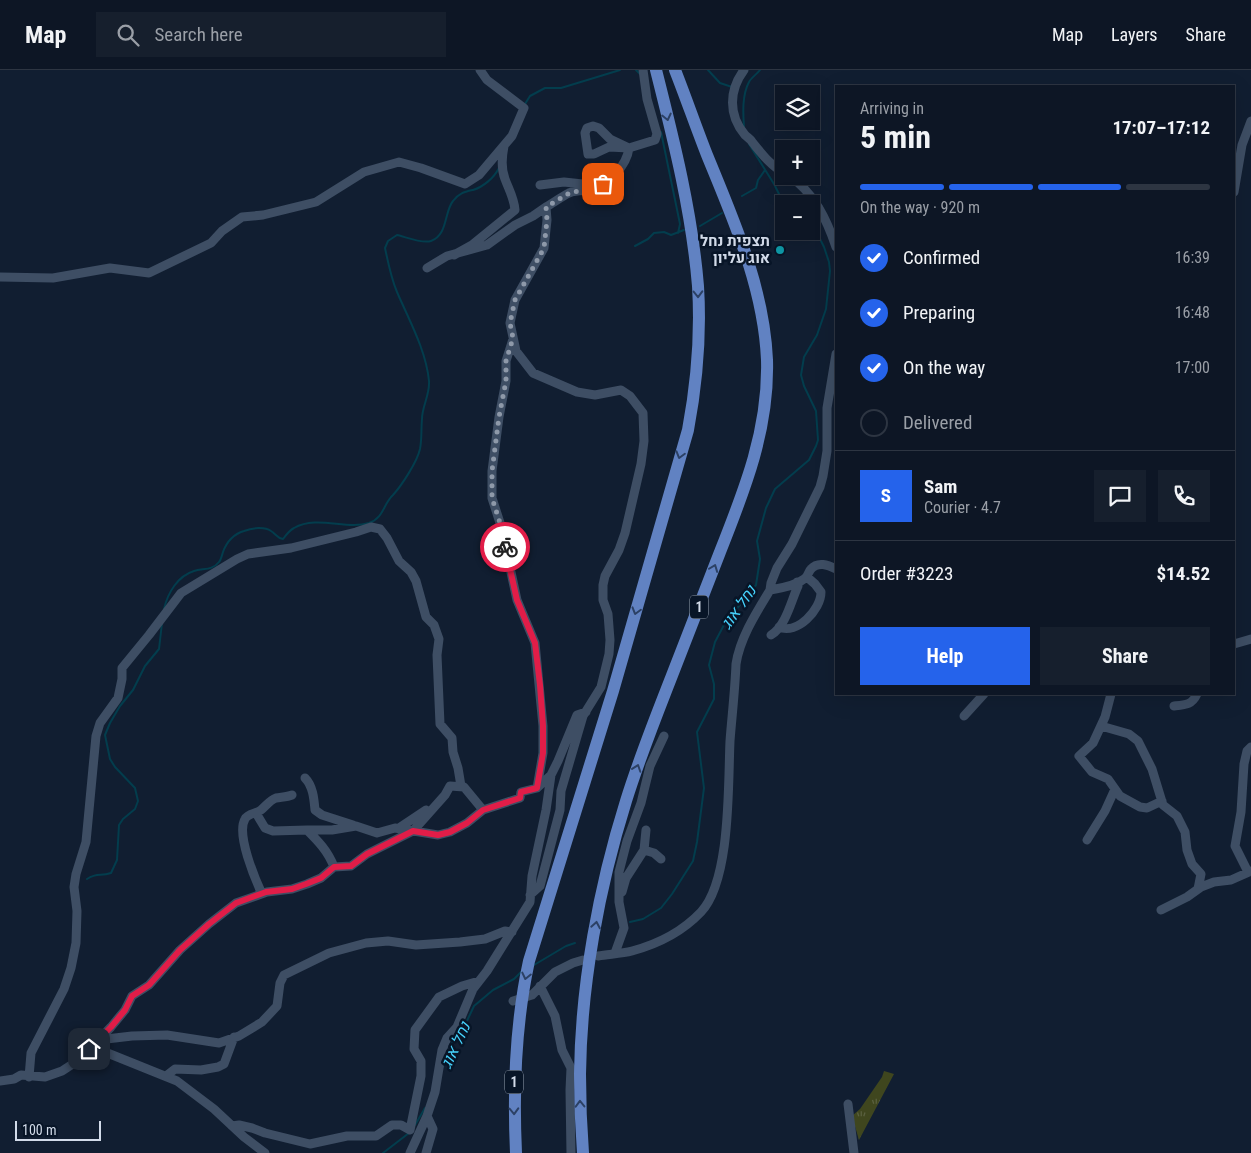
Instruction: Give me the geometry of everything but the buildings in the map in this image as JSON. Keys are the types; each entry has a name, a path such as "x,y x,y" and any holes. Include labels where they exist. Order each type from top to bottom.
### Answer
{"highway":[{"name":"1","path":"516,1153 514,1106 516,1006 524,987 535,941 613,691 688,430 694,398 698,330 698,288 695,258 680,177 656,70"},
{"name":"1","path":"583,1153 580,1112 581,1043 592,952 606,874 625,802 644,749 745,488 758,448 765,400 766,360 764,326 757,292 743,247 675,70"}],"street":[{"path":"0,277 53,278 110,268 149,273 211,243 222,231 242,217 263,215 316,202 364,172 399,162 465,184 479,175 512,136 524,108 487,80 480,70"},
{"path":"628,148 610,139 599,128 593,126 587,128 585,133 588,154 594,154 609,147 628,148 655,140 657,134 647,99 643,70"},
{"path":"744,70 736,81 732,93 735,119 745,135 775,165"},
{"path":"1235,186 1242,145 1251,121"},
{"path":"454,255 472,245 515,210 514,200 504,177 502,159 504,146"},
{"path":"427,268 447,256 487,245 571,192 593,190 620,170 628,156 628,148"},
{"path":"540,185 564,182 584,185 603,184"},
{"path":"800,185 815,201 835,246"},
{"path":"530,896 540,886 560,810 561,791 586,712 601,687 609,654 610,640 608,614 603,600 603,586 605,576 619,550 625,533 641,464 644,441 642,414 630,396 621,390 595,395 584,394 533,373 520,358 510,323 515,300 544,248 547,220 546,207"},
{"path":"513,338 506,361 506,381 492,471 492,498 501,526 517,600 535,643 543,726 543,753 537,788"},
{"path":"598,956 630,952 660,942 702,911 710,898 719,874 724,844 738,654 770,590 777,568 792,544 824,476 827,451 827,408 835,360"},
{"path":"29,1077 32,1053 64,989 71,968 76,943 77,911 74,887 86,842 96,736 100,723 118,698 122,668 150,635 181,593 248,554 291,548 370,527 380,529 399,561 411,572 416,581 424,611 434,625 439,639 437,655 440,724 452,738 460,786"},
{"path":"770,590 807,577 811,569 816,565 825,564 835,569"},
{"path":"779,627 783,629 790,628 803,622 819,604 821,592 807,577"},
{"path":"771,636 779,627 786,614 798,586 797,582"},
{"path":"1235,644 1251,639"},
{"path":"964,716 983,695"},
{"path":"1110,695 1105,718 1093,743 1079,756 1092,772 1108,779 1120,796 1140,807 1146,808 1162,800"},
{"path":"1174,706 1189,704 1195,700 1197,695"},
{"path":"305,778 309,782 313,794 315,810 322,815 377,833 399,828 438,835 450,832 467,823 483,810 520,798 521,792 537,788 550,775 558,761 577,715 586,712"},
{"path":"1101,726 1129,734 1138,741 1152,769 1163,805 1177,816 1185,832 1187,850 1192,864 1201,874 1198,889"},
{"path":"616,953 624,928 619,902 619,872 627,841 641,803 650,766 664,736"},
{"path":"1161,910 1187,897 1198,889 1214,882 1231,880 1250,871 1235,846 1241,812 1244,764 1247,751 1251,747"},
{"path":"410,1153 427,1116 435,1092 442,1050 447,1038 457,1027 473,988 512,932 530,902 532,876 546,810 550,775"},
{"path":"81,1058 125,1010 132,996 149,985 180,950 236,903 262,894 292,889 306,884 321,878 334,867 351,866 367,854 413,831 445,795 450,786 464,787 483,810"},
{"path":"1087,840 1105,811 1115,789"},
{"path":"313,794 323,792"},
{"path":"262,894 256,882 242,835 242,827 245,818 261,810 276,798 292,795"},
{"path":"399,828 436,804"},
{"path":"256,813 265,828 273,831 332,830 356,826"},
{"path":"307,830 330,856 334,867"},
{"path":"619,902 626,878 644,850 646,830"},
{"path":"644,850 654,853 661,859"},
{"path":"98,1040 132,1036 167,1035 219,1043 262,1022 277,1006 280,984 284,975 329,953 366,943 388,941 416,945 460,942 485,939 505,931 512,932"},
{"path":"516,1006 532,995 555,972 583,960"},
{"path":"232,1126 240,1125 310,1144 347,1136 376,1136 392,1126 401,1125 410,1130 421,1076 421,1060 414,1049 414,1030 440,997 462,986 479,981"},
{"path":"540,986 555,1016 562,1050 571,1068 571,1153"},
{"path":"166,1076 175,1069 201,1070 224,1064 234,1037"},
{"path":"0,1081 14,1079 21,1075 45,1077 62,1071 94,1050 100,1050 177,1080 265,1153"},
{"path":"848,1104 854,1153"},
{"path":"426,1153 432,1129 427,1116"}],"green space":[{"path":"884,1071 894,1074 859,1140 852,1116 860,1109 882,1077"}],"waterway":[{"path":"525,104 530,96 545,88 561,88 620,70"},
{"path":"636,70 640,74"},
{"path":"708,70 720,83 732,87"},
{"name":"נחל אוג","path":"744,127 745,93 750,80 760,70"},
{"path":"661,132 680,224 678,233"},
{"name":"נחל אוג","path":"749,144 780,195"},
{"path":"164,609 171,591 179,581 188,573 216,565 229,541 240,532 254,528 265,528 283,539 293,529 303,524 360,525 378,518 416,460 421,442 422,414 429,386 424,358 395,287 385,248 388,241 397,235 423,242 436,238 443,229 450,206 455,198 462,193 477,189 491,179 499,168"},
{"path":"742,196 756,188 758,180 765,170"},
{"path":"700,226 722,213"},
{"path":"635,246 648,239 654,233 664,232 671,235 684,230"},
{"name":"נחל אוג","path":"630,922 643,919 661,908 693,861 704,788 697,732 714,699 714,684 709,665 715,642 725,623 756,585 760,559 757,541 766,508 775,489 809,460 818,440 816,411 801,375 804,357 817,335 826,309 830,271 829,262 820,239"},
{"path":"87,879 111,873 117,860 119,825 135,809 138,801 135,788 110,759 105,735 110,723 120,706 133,690 145,666 159,649 162,623"},
{"name":"נחל אוג","path":"534,965 566,946 575,943"},
{"name":"נחל אוג","path":"443,1067 454,1037 466,1023 474,1006 493,990 514,979 521,972"},
{"name":"נחל אוג","path":"415,1125 425,1108"},
{"name":"נחל אוג","path":"383,1153 409,1133"}],"way so far":[{"path":"505,547 501,526 493,504 492,471 506,381 506,361 513,338 510,323 515,300 544,248 547,220 546,207 571,192 593,190 603,184"}],"place":[{"name":"תצפית נחל אוג עליון","path":"780,250"}],"route":[{"path":"89,1049 125,1010 132,996 149,985 180,950 236,903 266,892 292,889 306,884 321,878 334,867 351,866 367,854 413,831 438,835 450,832 467,823 483,810 520,798 521,792 537,788 543,753 543,726 535,643 517,600 505,547"}]}
